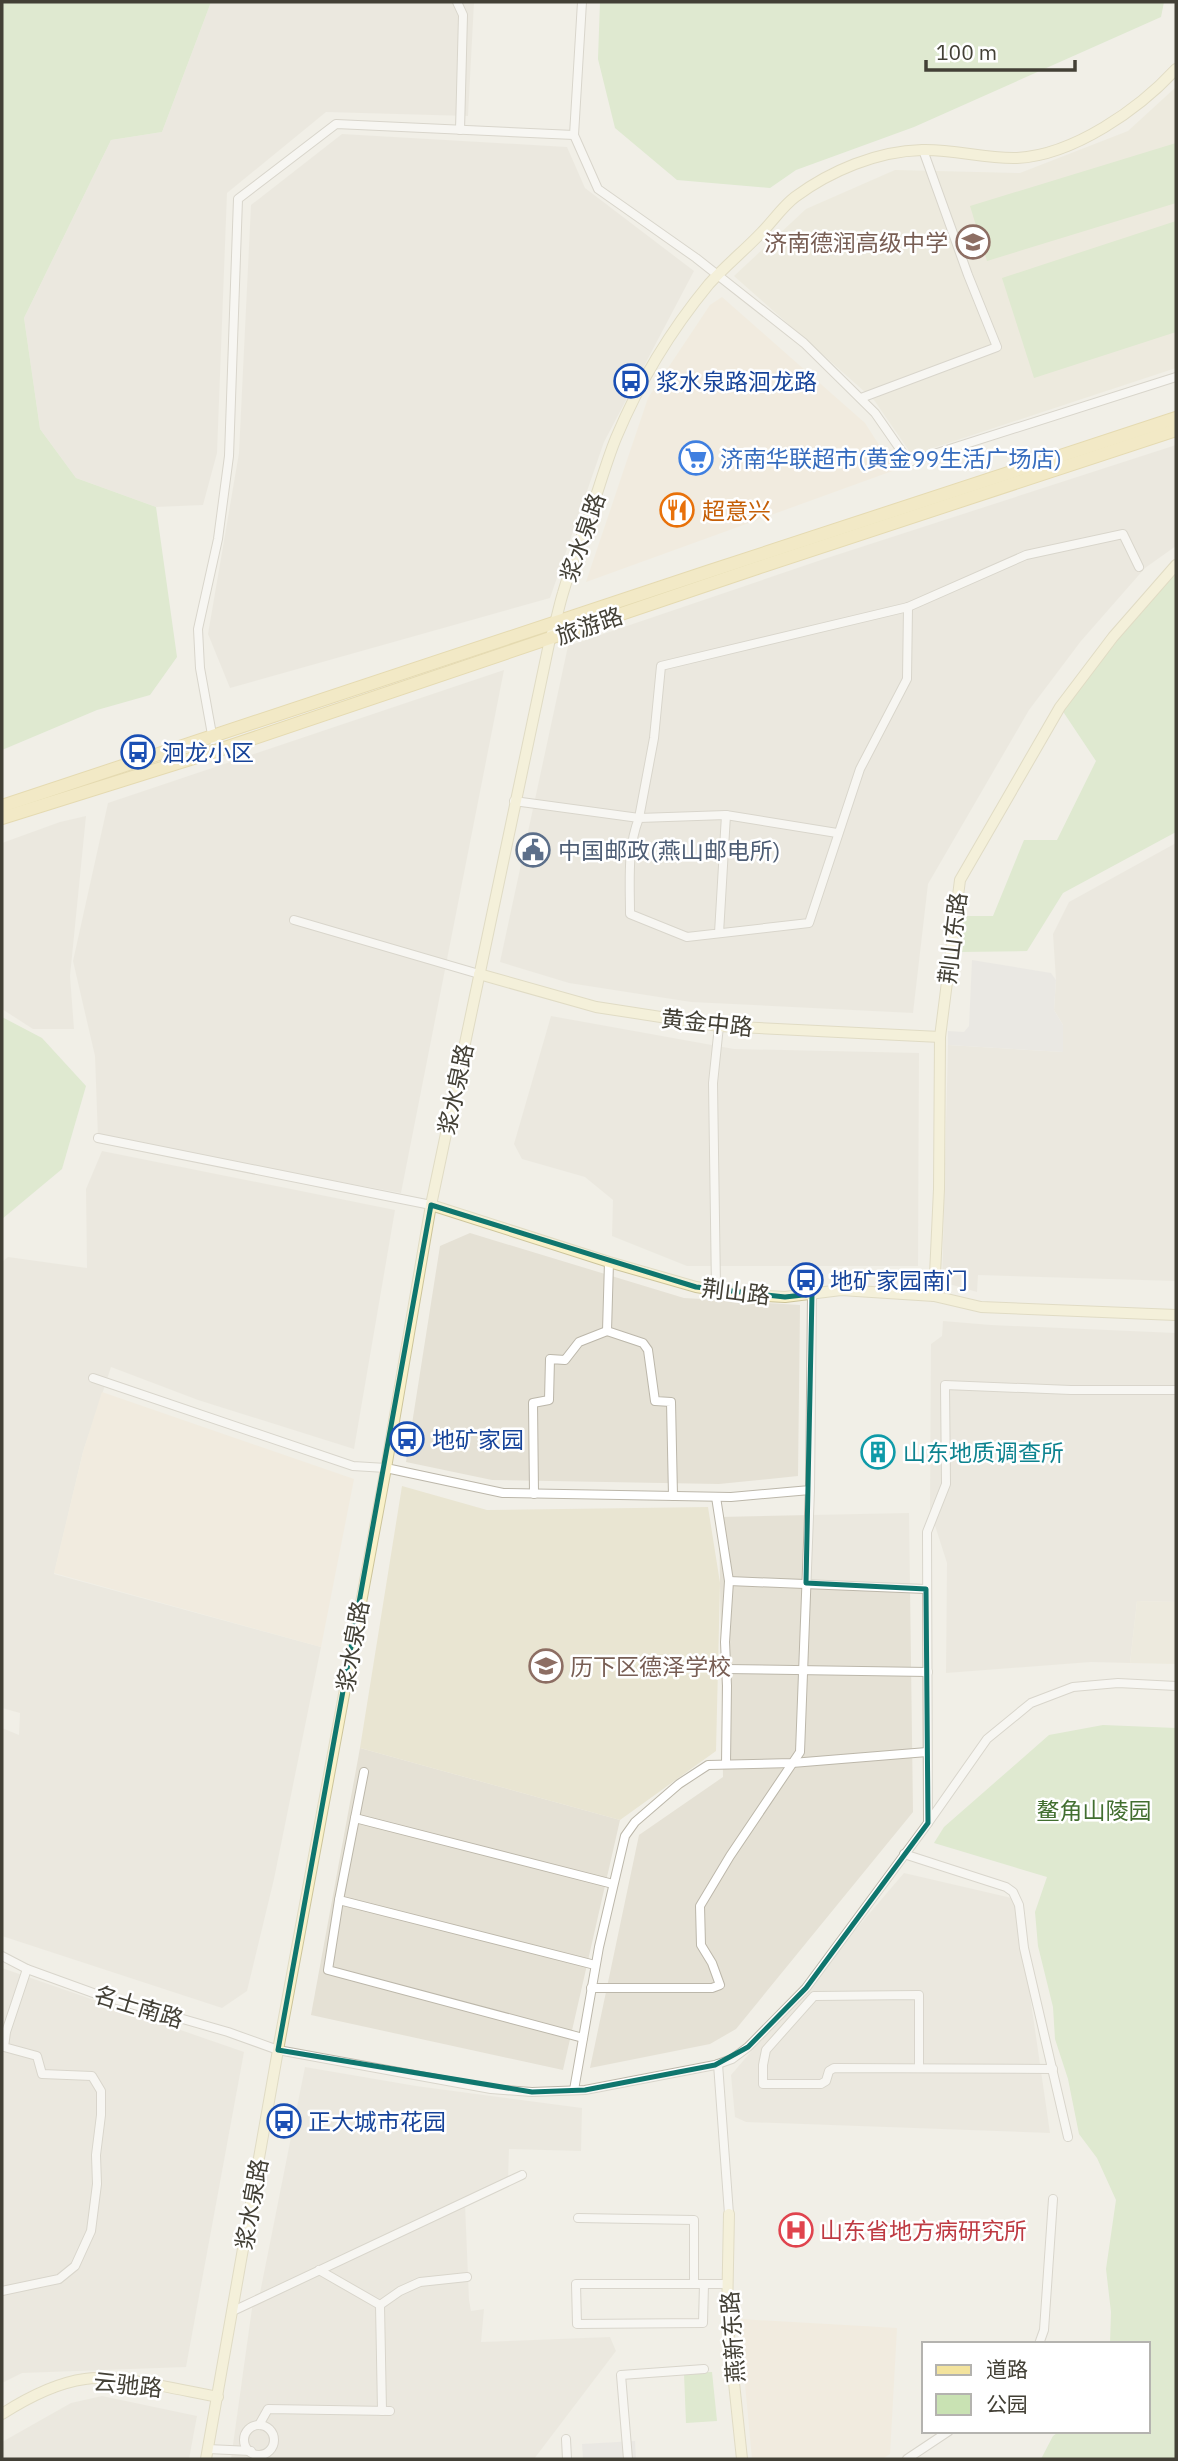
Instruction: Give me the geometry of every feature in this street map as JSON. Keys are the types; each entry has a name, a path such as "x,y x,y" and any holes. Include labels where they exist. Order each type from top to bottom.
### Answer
{"main road":[{"name":"浆水泉路","path":"207,2454 278,2050 386,1468 431,1205 550,639 562,594 616,438 649,371 684,317 717,276 793,199 821,181 860,162 890,154 923,150 1019,158 1051,150 1089,135 1128,113 1158,89 1176,69"},
{"name":"旅游路","path":"2,806 556,623 782,545 1176,418"},
{"name":"旅游路","path":"2,818 216,751 1176,430"},
{"name":"荆山东路","path":"934,1296 939,1189 940,1037 960,880 1060,707 1113,637 1176,565"},
{"name":"黄金中路","path":"479,974 596,1007 719,1026 940,1037"},
{"name":"荆山路","path":"431,1205 696,1287 747,1295 812,1294 841,1290 934,1296 981,1307 1176,1315"},
{"name":"燕新东路","path":"729,2214 727,2316 742,2459"},
{"name":"云驰路","path":"2,2414 55,2386 87,2378 124,2381 218,2397"}],"street":[{"path":"457,2 463,15 460,130"},
{"path":"582,2 575,135 598,189 804,343 875,413 909,462 1176,377"},
{"path":"216,751 200,668 198,629 218,539 229,456 238,199 336,124 575,135"},
{"path":"861,398 998,346 968,275 923,150"},
{"path":"908,607 907,679 860,769 809,923 687,937 630,914 632,835 639,818 653,738 661,666 908,607 1026,555 1123,534 1139,567"},
{"path":"514,801 639,818 726,815 837,833"},
{"path":"719,933 726,815"},
{"path":"294,920 479,974"},
{"path":"716,1289 713,1083 719,1026"},
{"path":"98,1139 431,1205"},
{"path":"607,1331 609,1262"},
{"path":"592,1988 712,1988 720,1984 701,1945 700,1906 800,1752 810,1490 812,1294"},
{"path":"534,1493 533,1403 549,1400 550,1359 565,1360 579,1342 607,1331 643,1343 648,1350 654,1401 671,1402 673,1496"},
{"path":"93,1378 353,1466 386,1468 503,1493 716,1497 810,1490"},
{"path":"928,1823 927,1532 946,1484 945,1385 1071,1390 1176,1390"},
{"path":"716,1497 729,1581 725,1642 726,1764"},
{"path":"729,1581 926,1589"},
{"path":"726,1670 928,1672"},
{"name":"名士南路","path":"2,1956 27,1969 96,1994 228,2032 278,2050 491,2089 532,2092 574,2090 718,2064 732,2059 748,2047 806,1988 987,1739 1031,1703 1073,1687 1118,1683 1176,1686"},
{"path":"574,2090 613,1884 625,1836 635,1822 679,1784 708,1765 792,1763 927,1752"},
{"path":"365,1772 328,1970 583,2038"},
{"path":"355,1818 613,1884"},
{"path":"904,1854 1006,1887 1013,1892 1019,1905 1024,1948 1068,2137"},
{"path":"339,1900 596,1965"},
{"path":"2,2291 59,2279 75,2266 91,2231 97,2184 96,2154 101,2091 92,2076 43,2074 37,2056 3,2046 27,1969"},
{"path":"919,2068 919,1995 814,1996 766,2050 763,2065 764,2084 821,2084 827,2081 829,2071 834,2067 919,2068 1052,2069"},
{"path":"718,2064 729,2214"},
{"path":"233,2311 522,2175"},
{"path":"1040,2342 1044,2329 1053,2199"},
{"path":"578,2218 694,2220 699,2284 704,2323 577,2324 576,2284 699,2284 728,2284"},
{"path":"319,2270 380,2305"},
{"path":"380,2305 400,2291 420,2282 467,2277"},
{"path":"259,2425 272,2431 274,2441 271,2450 257,2457 248,2450 244,2441 246,2432 259,2425 268,2409 384,2411 380,2305"},
{"path":"628,2459 621,2375 704,2368"},
{"path":"907,2459 946,2433"},
{"path":"566,2440 567,2459"},
{"path":"207,2454 248,2450"}],"highlighted area":[{"path":"431,1205 696,1287 785,1297 812,1294 806,1583 926,1589 928,1823 806,1988 748,2047 715,2065 585,2090 532,2092 278,2050"}],"shaded area":[{"path":"211,2 474,2 468,116 326,112 227,193 217,453 203,505 156,507 76,478 40,429 24,318 111,140 162,132"},
{"name":"济南德润高级中学","path":"1176,87 1176,368 912,455 874,400 734,276 806,209 895,170 1020,173 1128,131"},
{"name":"洄龙小区","path":"342,134 567,147 585,188 694,271 604,442 550,598 230,688 208,634 239,453 251,205"},
{"path":"722,297 865,423 895,470 586,582 648,398 710,305"},
{"path":"1176,445 1176,546 1145,568 1081,641 1029,710 928,884 913,1013 691,1002 569,983 500,962 568,646 821,560"},
{"path":"504,670 401,1193 98,1138 95,1056 73,961 108,803"},
{"path":"86,816 70,976 74,1029 33,1029 2,1009 2,843 60,822"},
{"path":"1176,843 1176,1281 978,1275 977,1292 942,1282 948,1045 1063,1052 1063,1025 1054,1010 1056,980 1053,934 1069,902"},
{"path":"972,960 1051,973 1056,980 1054,1010 1063,1025 1063,1052 948,1045 948,1031 964,1032 969,1026"},
{"path":"551,1016 734,1049 919,1053 918,1266 687,1266 612,1236 613,1200 585,1177 522,1159 514,1144"},
{"path":"102,1151 395,1210 354,1449 198,1400 111,1367 83,1452 54,1574 321,1647 274,1879 247,1991 222,2008 2,1936 2,1728 19,1735 20,1713 2,1708 2,1262 8,1257 87,1268 86,1189"},
{"name":"地矿家园","path":"470,1233 684,1298 800,1305 798,1476 719,1484 492,1480 406,1462 440,1246"},
{"path":"943,1321 1176,1333 1176,1602 1137,1601 1130,1663 1091,1662 946,1673 947,1563 930,1510 931,1344 942,1336"},
{"path":"102,1392 354,1479 321,1647 54,1573 83,1452"},
{"name":"历下区德泽学校","path":"402,1486 487,1510 708,1507 720,1583 716,1751 620,1820 360,1748"},
{"path":"909,1513 913,1812 736,2029 710,2044 590,2068 639,1835 723,1777 719,1517"},
{"path":"1137,1601 1176,1602 1176,1664 1130,1663"},
{"path":"360,1748 620,1820 563,2070 311,2015"},
{"path":"904,1873 1016,1899 1050,2133 746,2122 735,2117 731,2075"},
{"path":"2,1968 244,2052 186,2367 22,2373 2,2383"},
{"path":"305,2067 416,2086 582,2108 581,2151 509,2149 508,2180 260,2293"},
{"path":"465,2204 469,2300 471,2311 484,2309 481,2342 610,2337 616,2351 534,2459 231,2459 253,2301"},
{"path":"739,2319 897,2328 890,2454 882,2459 752,2459"},
{"path":"102,2396 197,2416 189,2459 2,2459 2,2442 71,2403"},
{"path":"635,2441 636,2459 583,2459 582,2444"}],"green space":[{"path":"2,2 211,2 162,132 111,140 24,318 40,429 76,478 156,507 177,657 150,695 97,710 2,750"},
{"path":"600,2 1164,2 1161,17 914,127 796,170 770,188 677,180 615,128 598,59"},
{"path":"1176,143 1176,203 987,261 970,206"},
{"path":"1176,221 1176,332 1034,378 1002,278"},
{"path":"1176,565 1176,832 1063,893 1027,951 958,952 960,916 993,916 1024,840 1057,840 1096,761 1060,707"},
{"path":"2,1017 42,1038 86,1086 62,1169 2,1219"},
{"name":"鳌角山陵园","path":"1103,1725 1176,1728 1176,2459 1041,2459 1057,2433 1150,2433 1150,2342 1110,2342 1111,2312 1106,2269 1116,2200 1097,2158 1079,2134 1068,2079 1055,2039 1053,2007 1038,1946 1035,1912 1047,1877 934,1843 944,1827 1049,1735"},
{"path":"712,2372 717,2421 686,2423 684,2373"}],"place":[{"name":"济南德润高级中学","path":"973,242"},
{"name":"浆水泉路洄龙路","path":"631,381"},
{"name":"济南华联超市(黄金99生活广场店)","path":"696,458"},
{"name":"超意兴","path":"677,510"},
{"name":"洄龙小区","path":"138,752"},
{"name":"中国邮政(燕山邮电所)","path":"533,850"},
{"name":"地矿家园南门","path":"806,1280"},
{"name":"地矿家园","path":"407,1439"},
{"name":"山东地质调查所","path":"878,1452"},
{"name":"历下区德泽学校","path":"546,1666"},
{"name":"正大城市花园","path":"284,2121"},
{"name":"山东省地方病研究所","path":"796,2230"}]}
